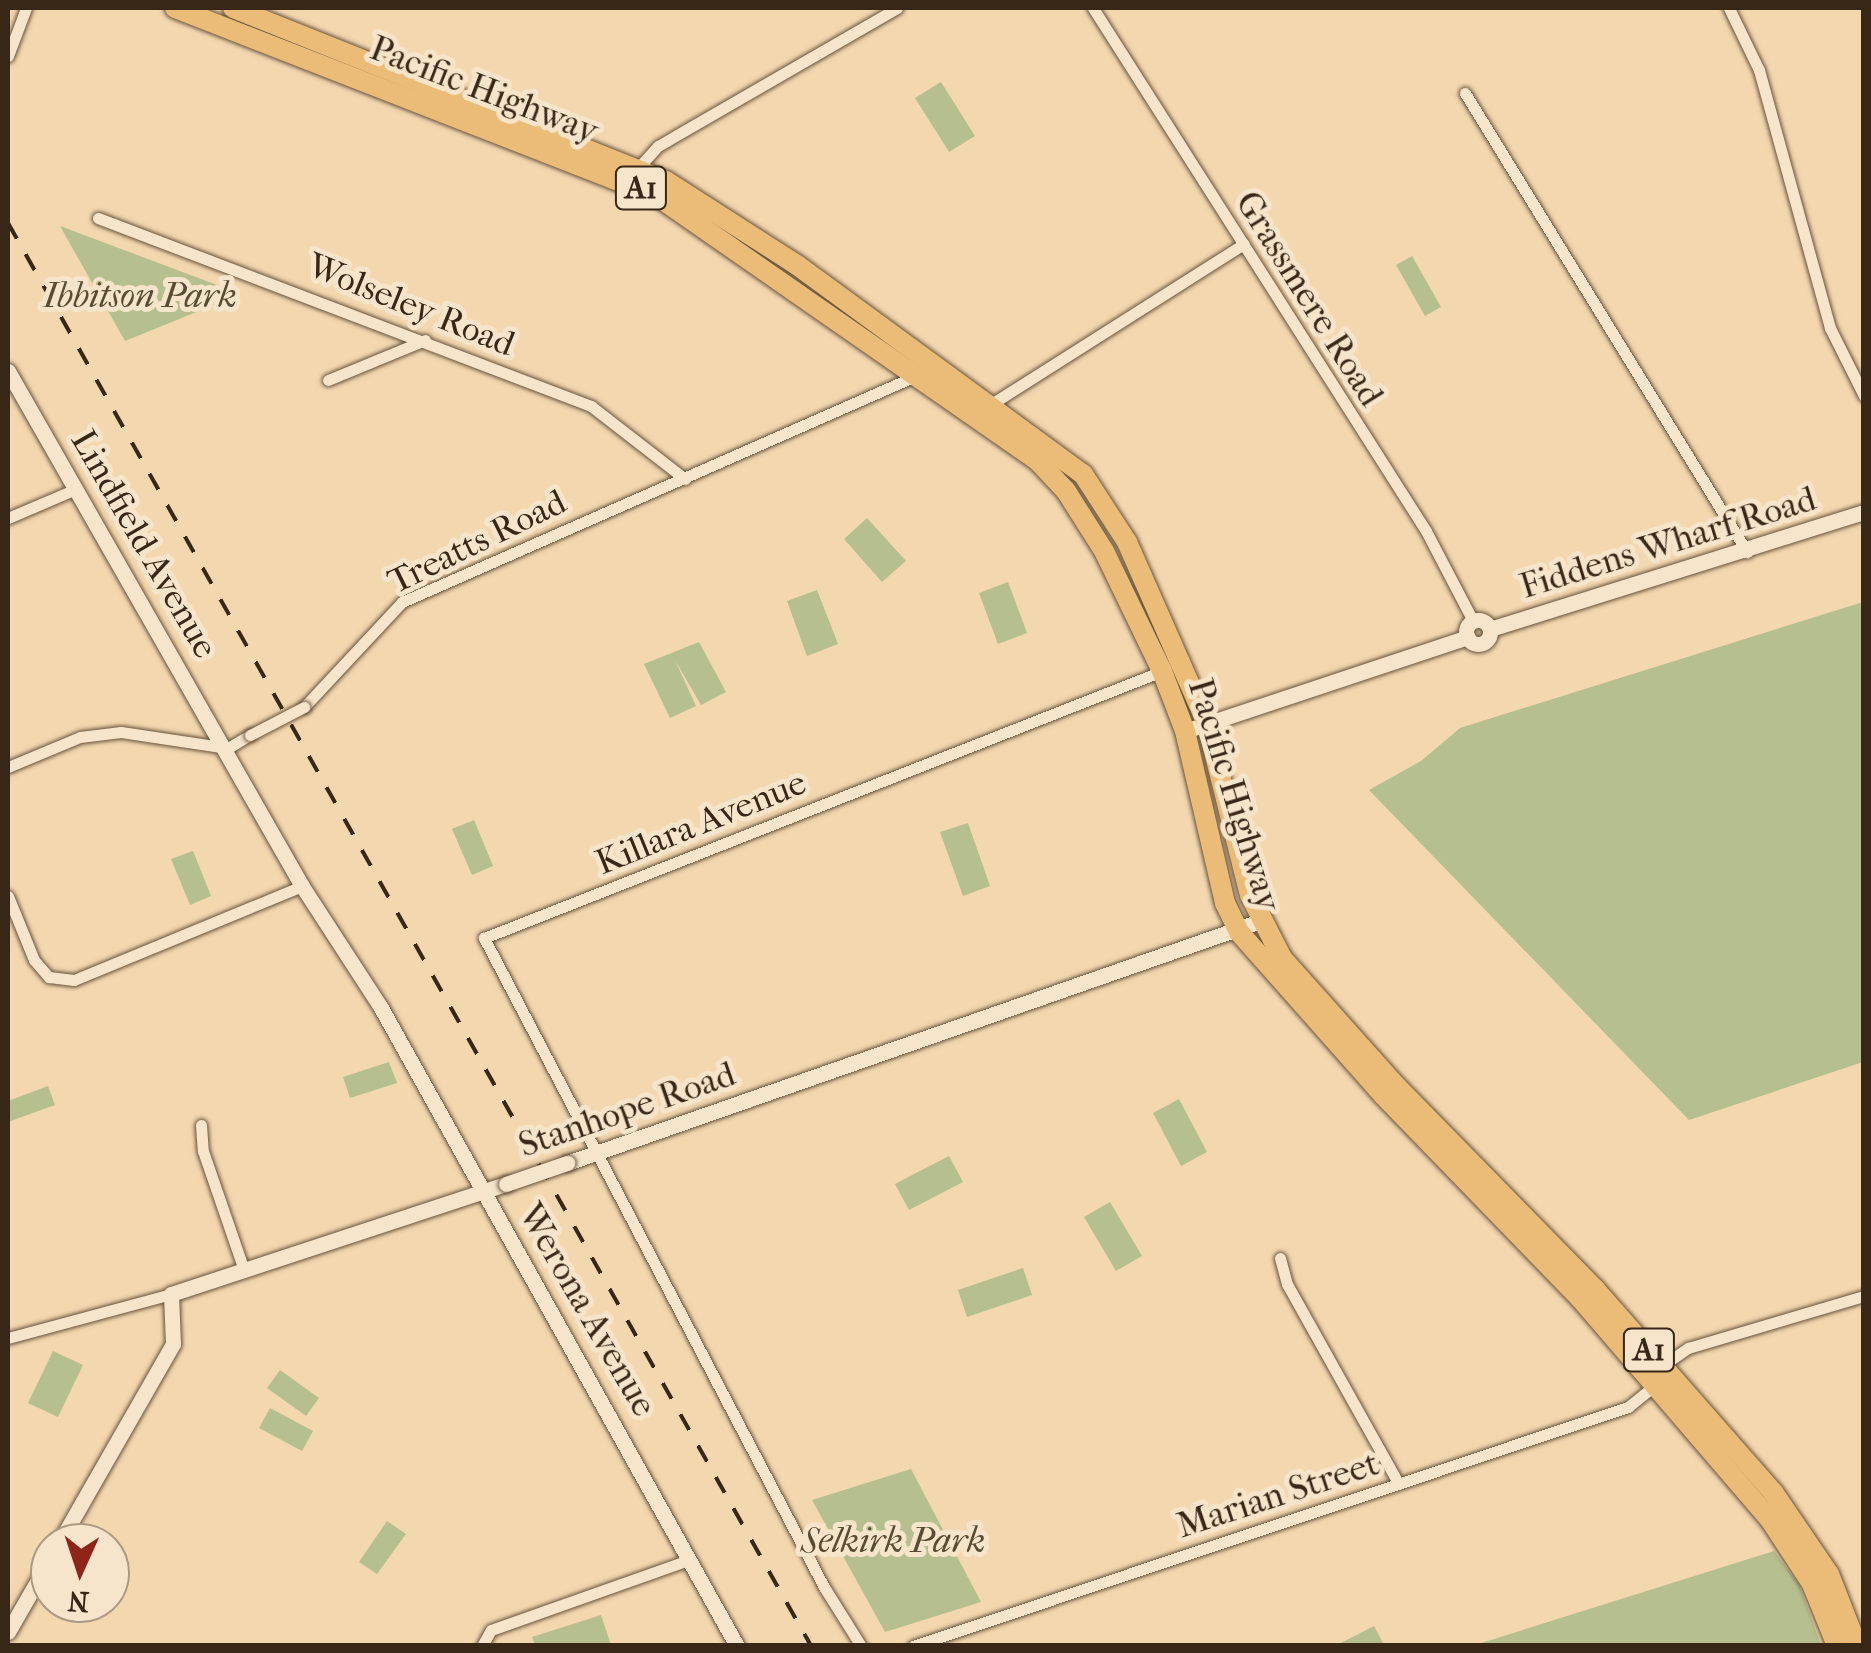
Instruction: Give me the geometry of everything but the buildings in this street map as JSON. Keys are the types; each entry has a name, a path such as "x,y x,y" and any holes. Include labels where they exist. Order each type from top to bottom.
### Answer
{"highway":[{"name":"Pacific Highway","path":"175,8 243,15 638,167 797,265 992,403 1083,474 1106,507 1207,722 1260,920 1282,958 1804,1533 1857,1646"},
{"name":"Pacific Highway","path":"243,15 657,196 918,378 976,412 1066,490 1162,671 1185,731 1225,903 1239,932 1384,1094 1658,1376 1787,1541 1837,1646"}],"street":[{"path":"8,56 26,8"},
{"path":"638,167 658,146 897,8"},
{"name":"Grassmere Road","path":"1093,8 1426,531 1470,629"},
{"path":"1729,8 1760,70 1830,328 1864,396"},
{"path":"1465,93 1747,552"},
{"name":"Wolseley Road","path":"98,218 591,406 685,479"},
{"path":"992,403 1244,244"},
{"path":"328,380 424,340"},
{"name":"Treatts Road","path":"228,748 304,707 402,602 918,378 932,361"},
{"name":"Lindfield Avenue","path":"8,372 228,748"},
{"path":"8,518 76,489"},
{"name":"Fiddens Wharf Road","path":"1470,629 1490,629 1747,552 1864,512"},
{"path":"1185,731 1470,629"},
{"name":"Killara Avenue","path":"594,1152 484,938 1162,671"},
{"path":"8,767 80,737 121,732 228,748"},
{"name":"Werona Avenue","path":"228,748 302,886 380,1006 678,1529 688,1560 737,1646"},
{"path":"8,896 34,960 49,977 74,980 302,886"},
{"name":"Stanhope Road","path":"8,1338 170,1294 506,1184 1239,932 1260,920"},
{"path":"201,1125 203,1151 244,1270"},
{"path":"594,1152 862,1646"},
{"path":"1280,1258 1287,1284 1399,1484"},
{"path":"70,1523 173,1344 170,1294"},
{"name":"Marian Street","path":"913,1646 1628,1408 1688,1348 1864,1296"},
{"path":"482,1646 491,1630 688,1560"},
{"path":"8,1632 30,1594"}],"green space":[{"path":"941,82 975,136 949,152 915,98"},
{"name":"Ibbitson Park","path":"60,226 241,294 125,341"},
{"path":"1412,256 1441,307 1425,316 1396,265"},
{"path":"867,518 906,561 882,582 844,539"},
{"path":"1008,582 1027,633 998,644 979,593"},
{"path":"817,590 838,644 807,656 787,601"},
{"path":"1863,602 1863,1062 1689,1120 1369,790 1421,761 1460,728"},
{"path":"699,642 726,692 701,705 675,660 696,706 670,718 644,664"},
{"path":"474,820 493,866 472,875 452,829"},
{"path":"968,823 990,886 963,896 940,832"},
{"path":"193,851 211,896 190,905 171,859"},
{"path":"389,1062 397,1083 350,1098 343,1077"},
{"path":"48,1086 55,1105 8,1122 8,1101"},
{"path":"1179,1099 1207,1152 1181,1166 1153,1113"},
{"path":"949,1156 963,1182 909,1210 895,1184"},
{"path":"1110,1202 1142,1256 1116,1271 1084,1217"},
{"path":"1023,1268 1032,1295 967,1317 958,1290"},
{"path":"53,1351 83,1365 58,1417 28,1403"},
{"path":"280,1370 319,1398 306,1416 267,1388"},
{"path":"270,1408 313,1431 302,1451 259,1428"},
{"name":"Selkirk Park","path":"911,1469 981,1602 885,1632 812,1500"},
{"path":"387,1521 406,1534 377,1574 359,1562"},
{"path":"1774,1551 1799,1584 1821,1645 1475,1645"},
{"path":"601,1615 611,1645 535,1645 532,1637"},
{"path":"1374,1626 1384,1645 1337,1645"}],"railway":[{"path":"8,223 811,1646"}]}
